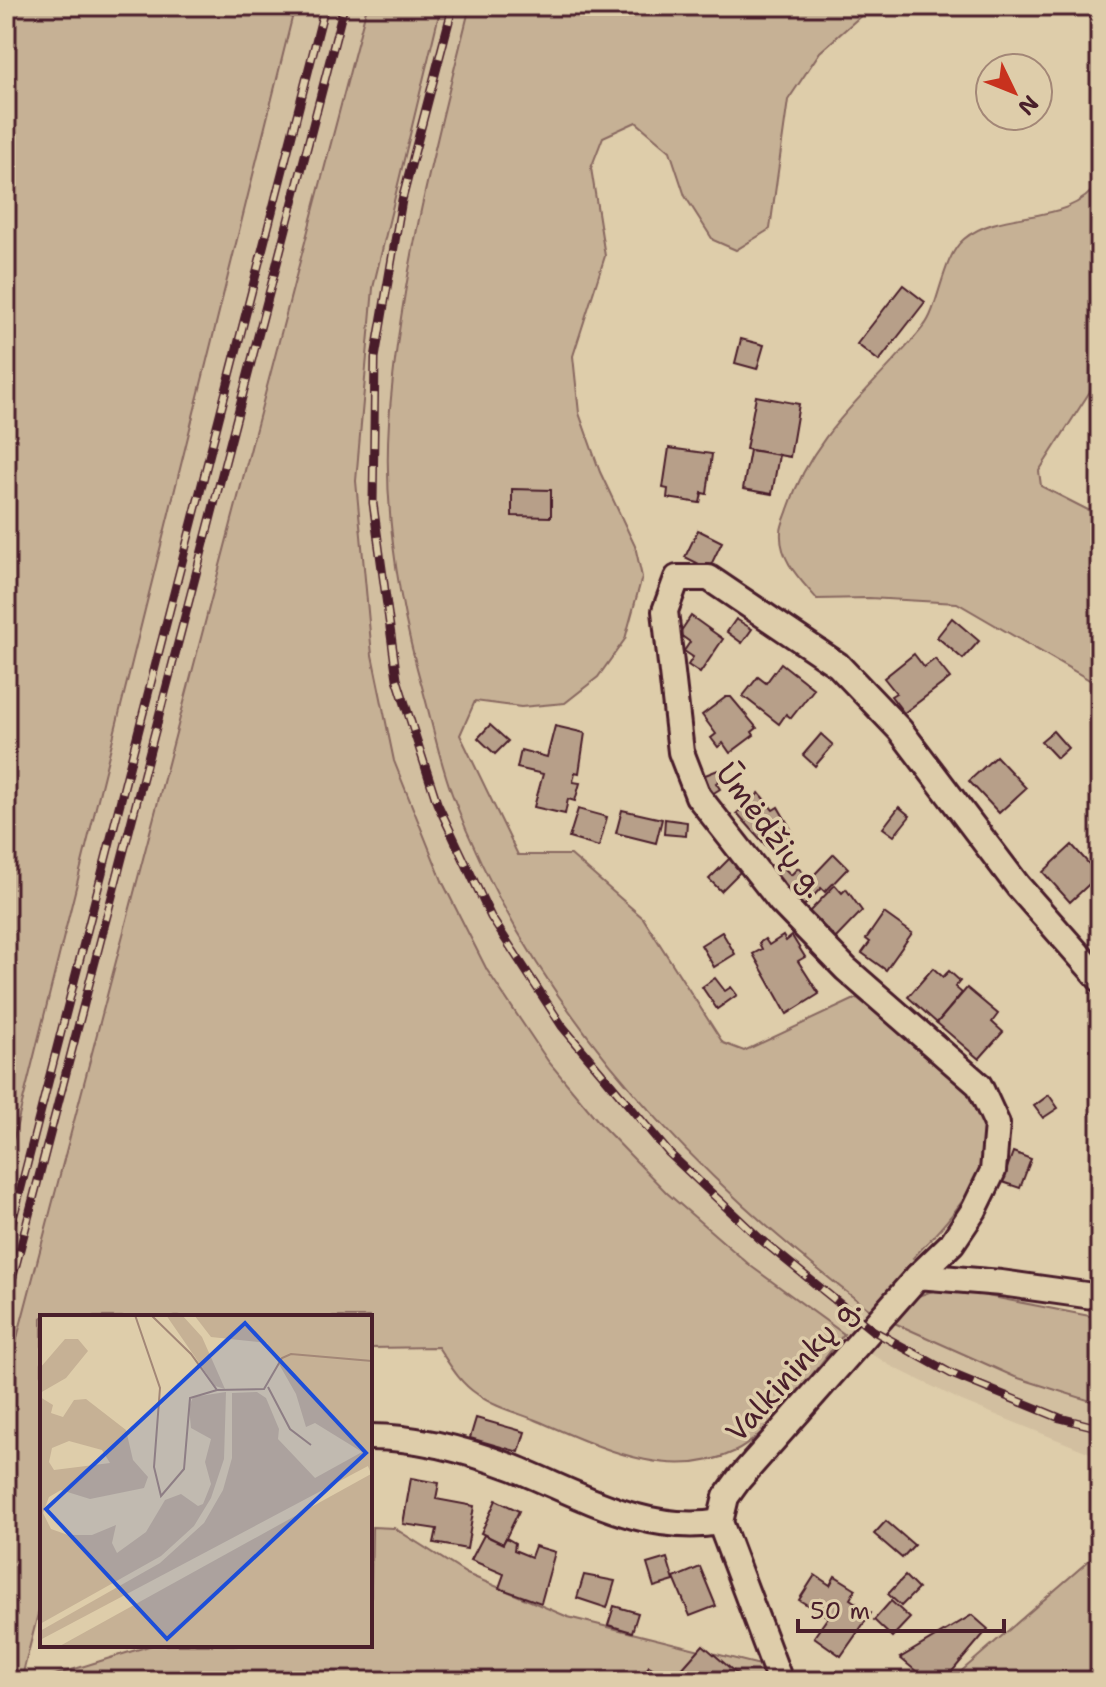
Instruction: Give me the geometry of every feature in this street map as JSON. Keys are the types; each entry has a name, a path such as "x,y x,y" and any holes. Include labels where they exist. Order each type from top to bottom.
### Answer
{"street":[{"name":"Ūmėdžių g.","path":"918,1276 968,1222 993,1171 997,1124 979,1085 835,958 781,902 698,796 681,752 665,611 677,578 709,578 838,665 900,730 1018,886 1100,979"},
{"path":"918,1276 1001,1283 1100,1297"},
{"name":"Valkininkų g.","path":"720,1522 726,1497 739,1479 918,1276"},
{"path":"372,1437 432,1443 510,1467 642,1520 690,1527 720,1522 780,1681"}],"shaded area":[{"path":"6,6 295,6 6,1169"},
{"path":"295,6 367,6 6,1380 6,1169"},
{"path":"367,6 441,6 373,288 356,481 372,655 394,761 443,883 487,970 548,1061 603,1127 667,1193 752,1267 844,1334 793,1398 750,1442 711,1460 686,1463 636,1458 610,1450 491,1403 465,1384 438,1347 372,1348 372,1315 40,1315 40,1606 22,1677 32,1681 6,1681 6,1380"},
{"path":"441,6 470,6 432,160 400,323 389,425 390,510 399,595 452,794 518,932 574,1019 666,1131 795,1254 874,1313 851,1339 752,1267 667,1193 603,1127 548,1061 487,970 443,883 394,761 372,655 356,481 373,288"},
{"path":"470,6 872,6 820,52 788,100 770,229 736,250 713,240 685,196 670,151 636,122 603,137 591,168 605,256 573,356 579,413 600,472 635,546 642,577 625,639 598,677 565,703 521,707 475,701 460,735 518,855 571,855 643,918 723,1043 744,1051 857,998 944,1066 973,1096 982,1109 988,1129 987,1150 980,1170 956,1210 913,1258 920,1264 874,1313 744,1205 683,1146 626,1083 573,1016 527,946 486,872 444,770 400,594 388,491 389,422 410,265"},
{"path":"1100,181 1100,376 1039,471 1041,486 1088,510 1100,512 1100,686 957,603 869,598 817,599 787,560 781,532 799,481 813,455 847,411 924,326 951,258 964,239 997,223 1070,206 1086,196"},
{"path":"946,1288 1100,1318 1100,1404 1015,1377 890,1321 915,1298"},
{"path":"890,1321 1015,1377 1100,1404 1100,1457 962,1401 889,1365 865,1349"},
{"path":"372,1527 394,1528 467,1574 568,1617 824,1681 36,1681 146,1647 372,1647"},
{"path":"1100,1551 1100,1681 950,1681"}],"building":[{"path":"903,285 925,302 879,361 857,344"},
{"path":"741,339 764,345 757,369 735,363"},
{"path":"756,396 799,404 790,457 746,449"},
{"path":"669,448 712,454 707,494 702,493 700,503 667,498 668,489 663,488"},
{"path":"750,450 779,455 772,494 743,489"},
{"path":"512,489 551,490 551,517 512,516"},
{"path":"698,530 722,542 709,569 685,557"},
{"path":"691,616 723,639 700,673 688,665 693,657 684,651 690,642 679,634"},
{"path":"952,618 979,641 963,659 937,637"},
{"path":"736,619 752,629 742,643 727,632"},
{"path":"914,654 924,667 935,659 950,678 904,713 891,696 896,693 884,678"},
{"path":"781,663 814,689 791,718 786,714 779,724 743,696 758,677 766,683"},
{"path":"726,697 731,697 757,728 752,732 754,735 730,753 723,743 718,747 711,738 716,734 702,715"},
{"path":"490,725 508,741 495,754 478,738"},
{"path":"555,726 585,733 579,773 575,772 573,782 580,783 575,801 568,799 565,814 534,807 543,774 517,768 521,750 547,757"},
{"path":"1053,731 1068,748 1057,758 1041,741"},
{"path":"821,734 833,745 815,766 803,755"},
{"path":"996,756 1026,788 999,813 969,781"},
{"path":"718,770 723,778 716,783 720,789 712,794 700,777"},
{"path":"759,793 773,810 778,807 792,831 770,850 737,813"},
{"path":"899,807 910,816 894,836 883,828"},
{"path":"578,809 607,817 599,847 569,838"},
{"path":"622,810 662,819 656,843 616,833"},
{"path":"665,819 687,822 686,836 664,834"},
{"path":"1072,845 1099,875 1070,902 1043,872"},
{"path":"834,854 848,868 825,892 821,888 802,908 792,898"},
{"path":"730,858 742,870 721,891 709,879"},
{"path":"783,867 791,875 798,868 810,879 792,898 771,878"},
{"path":"835,885 842,893 846,889 862,911 835,939 808,913"},
{"path":"884,913 912,933 886,970 862,953 870,942 866,939"},
{"path":"722,932 735,954 714,967 701,945"},
{"path":"783,936 786,941 792,936 805,957 798,961 819,994 787,1014 753,954 762,949 759,943 765,939 769,945"},
{"path":"933,968 943,977 949,971 960,981 955,987 962,993 937,1023 908,997"},
{"path":"715,978 725,991 731,987 737,995 717,1009 702,987"},
{"path":"967,988 998,1014 992,1022 1003,1032 979,1059 937,1023"},
{"path":"1049,1095 1058,1108 1043,1118 1034,1106"},
{"path":"1013,1152 1031,1159 1020,1188 1002,1182"},
{"path":"476,1418 525,1432 519,1452 470,1438"},
{"path":"411,1478 439,1483 436,1499 474,1506 467,1549 434,1543 437,1529 403,1524"},
{"path":"496,1500 519,1511 503,1544 481,1533"},
{"path":"886,1521 914,1545 902,1558 874,1534"},
{"path":"484,1535 503,1544 506,1538 515,1543 514,1550 531,1557 535,1546 555,1552 541,1603 499,1588 504,1574 471,1560"},
{"path":"667,1558 674,1581 654,1587 647,1564"},
{"path":"700,1567 716,1606 690,1616 674,1578"},
{"path":"584,1575 615,1581 607,1608 577,1598"},
{"path":"815,1575 830,1585 835,1576 856,1589 850,1599 871,1613 841,1656 814,1637 828,1617 799,1600"},
{"path":"905,1576 918,1589 901,1606 888,1594"},
{"path":"891,1601 910,1618 892,1637 874,1620"},
{"path":"614,1606 638,1613 632,1632 608,1625"},
{"path":"972,1615 988,1629 944,1681 928,1681 900,1658"},
{"path":"703,1645 737,1674 730,1681 694,1681 681,1670"},
{"path":"649,1666 670,1679 669,1681 639,1681"}],"railway":[{"path":"6,1246 325,6"},
{"path":"6,1303 344,6"},
{"path":"453,6 402,200 375,358 373,503 397,679 437,803 491,917 562,1026 669,1153 759,1238 872,1330 952,1374 1060,1418 1100,1428"}]}
